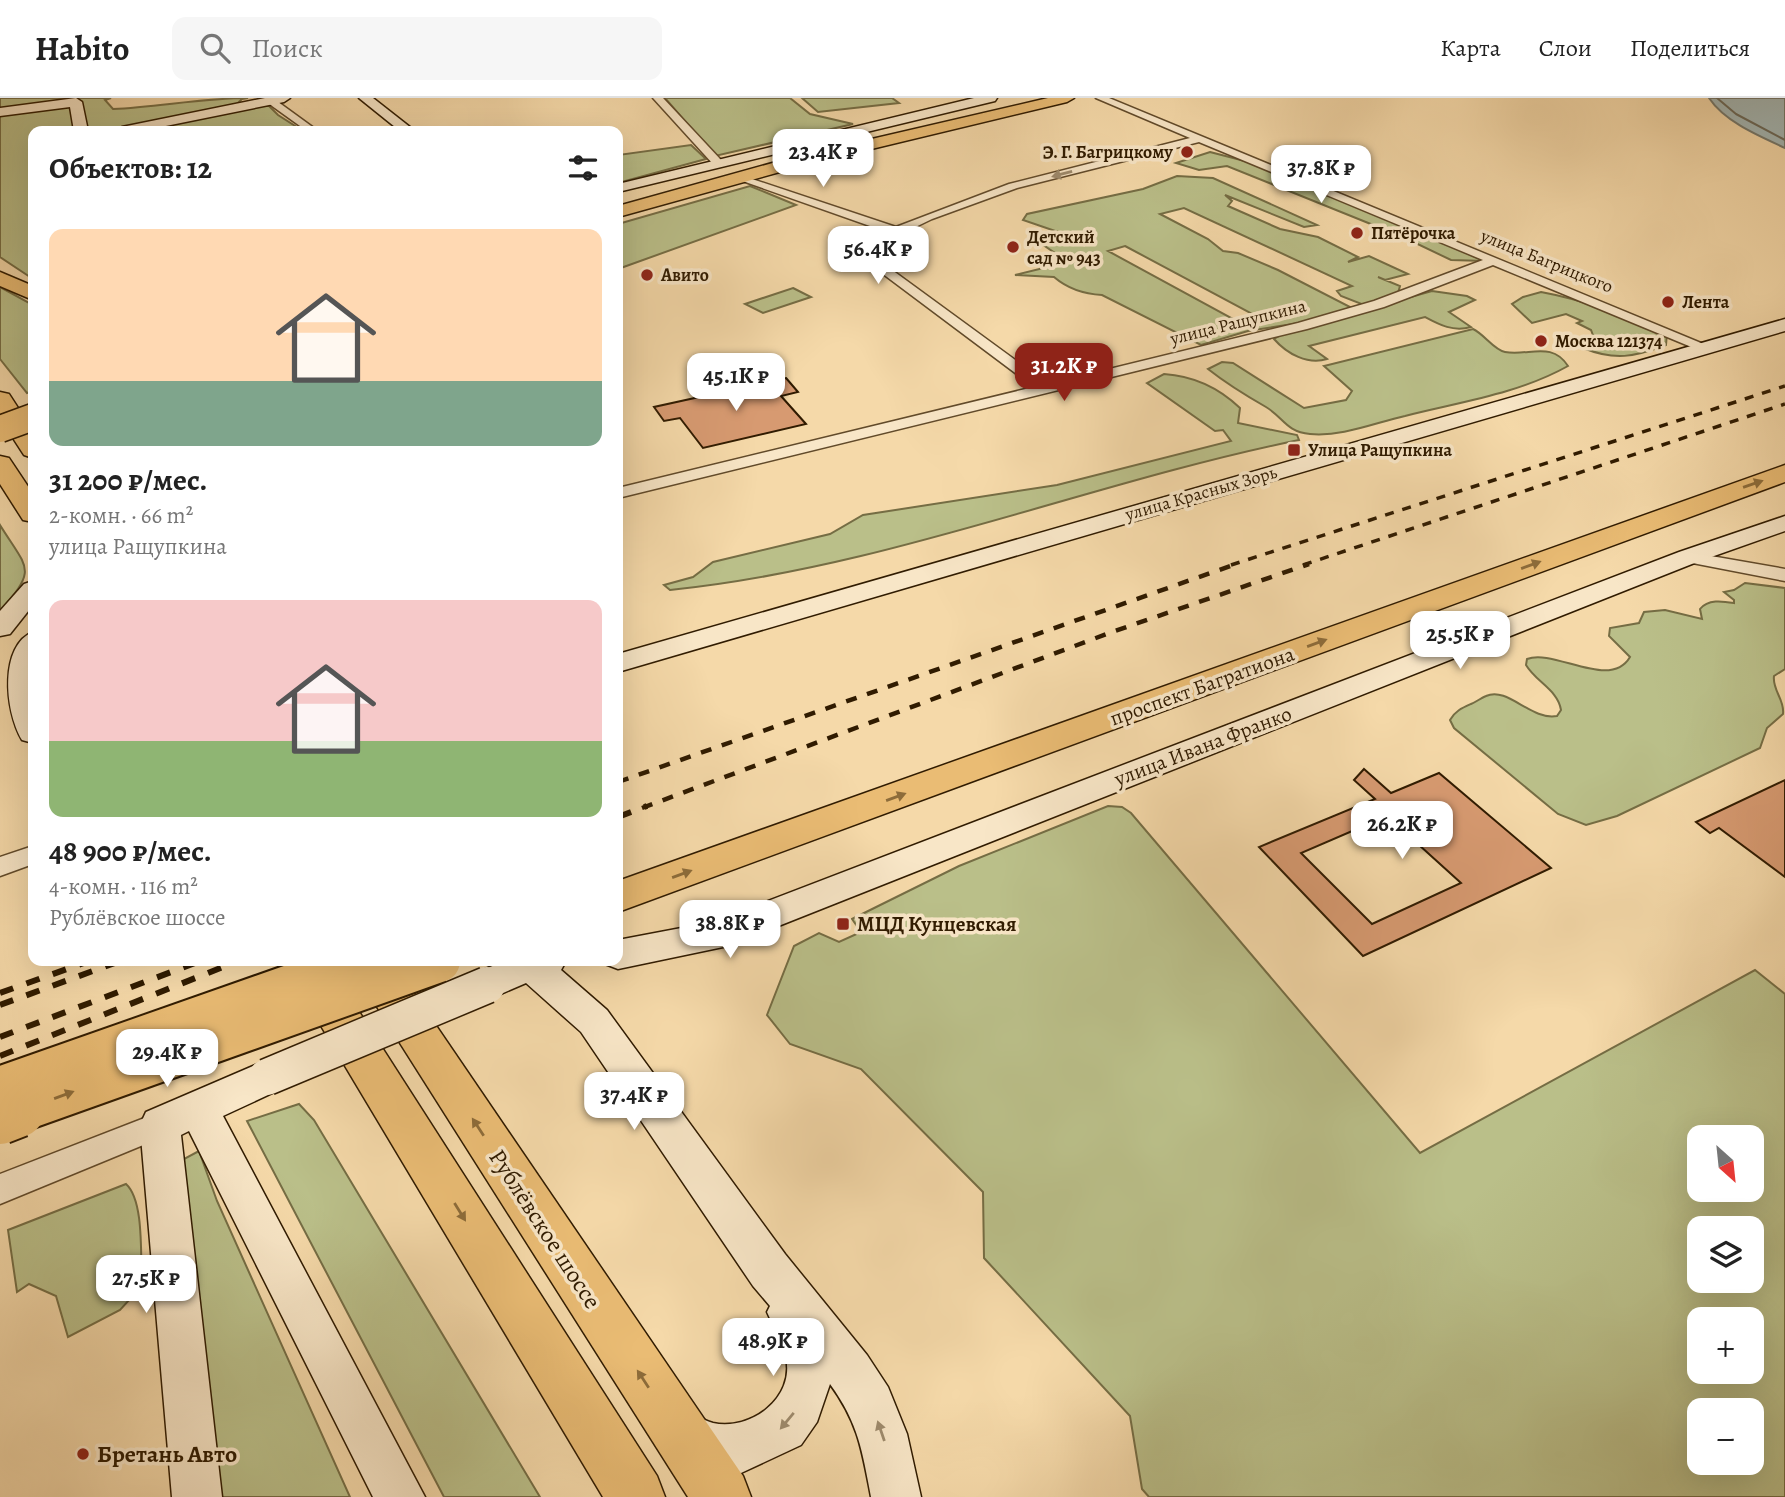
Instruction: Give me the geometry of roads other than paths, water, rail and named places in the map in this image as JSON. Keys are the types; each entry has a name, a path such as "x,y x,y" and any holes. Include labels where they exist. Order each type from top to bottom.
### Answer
{"main road":[{"path":"623,200 792,153 1030,98"},
{"path":"623,211 847,149 1067,98"},
{"path":"0,278 28,292"},
{"path":"17,425 28,409"},
{"path":"1737,464 1785,448"},
{"path":"0,464 28,506"},
{"name":"проспект Багратиона","path":"623,895 1785,473"},
{"name":"проспект Багратиона","path":"623,869 905,770 1690,480"},
{"path":"0,500 28,510"},
{"path":"307,966 626,1488"},
{"path":"0,1087 347,966"},
{"name":"Рублёвское шоссе","path":"372,966 722,1497"},
{"path":"0,1118 425,966"}],"street":[{"path":"365,98 401,126"},
{"path":"658,98 717,162"},
{"path":"623,187 991,98"},
{"name":"улица Багрицкого","path":"1101,98 1706,348"},
{"path":"146,126 278,99 308,126"},
{"path":"0,112 75,100 80,126"},
{"path":"1046,390 857,250 896,231 1013,186 1199,139"},
{"path":"623,193 699,167"},
{"path":"739,178 896,231"},
{"name":"улица Ращупкина","path":"623,492 1046,390 1362,310 1494,260"},
{"name":"улица Красных Зорь","path":"623,662 1785,325"},
{"name":"улица Ивана Франко","path":"623,953 716,936 1688,557 1785,523"},
{"path":"1688,557 1785,575"},
{"path":"0,628 28,595"},
{"path":"28,645 15,657 6,682 28,724"},
{"path":"0,867 28,857"},
{"path":"0,1189 179,1117 267,1077 532,966"},
{"path":"542,966 594,1021 769,1270 816,1326 871,1404 883,1434 896,1497"},
{"path":"179,1117 197,1497"},
{"path":"179,1117 400,1497"},
{"path":"677,1431 711,1447 741,1448 784,1428 800,1405 807,1383 810,1359 800,1330 769,1270"}],"water":[{"path":"1709,98 1785,98 1785,148 1733,121"}],"railway":[{"path":"1231,565 1785,386"},
{"path":"1303,565 1785,404"},
{"path":"623,780 1236,564"},
{"path":"642,808 1112,632 1309,564"},
{"path":"623,815 647,806"},
{"path":"0,993 75,966"},
{"path":"0,1005 106,966"},
{"path":"0,1037 187,966"},
{"path":"0,1056 225,966"}],"place":[{"name":"Э. Г. Багрицкому","path":"1187,152"},
{"name":"Пятёрочка","path":"1357,233"},
{"name":"Детский сад № 943","path":"1013,247"},
{"name":"Авито","path":"647,275"},
{"name":"Лента","path":"1668,302"},
{"name":"Москва 121374","path":"1541,341"},
{"name":"Улица Ращупкина","path":"1294,450"},
{"name":"МЦД Кунцевская","path":"843,924"},
{"name":"Бретань Авто","path":"83,1454"}]}
